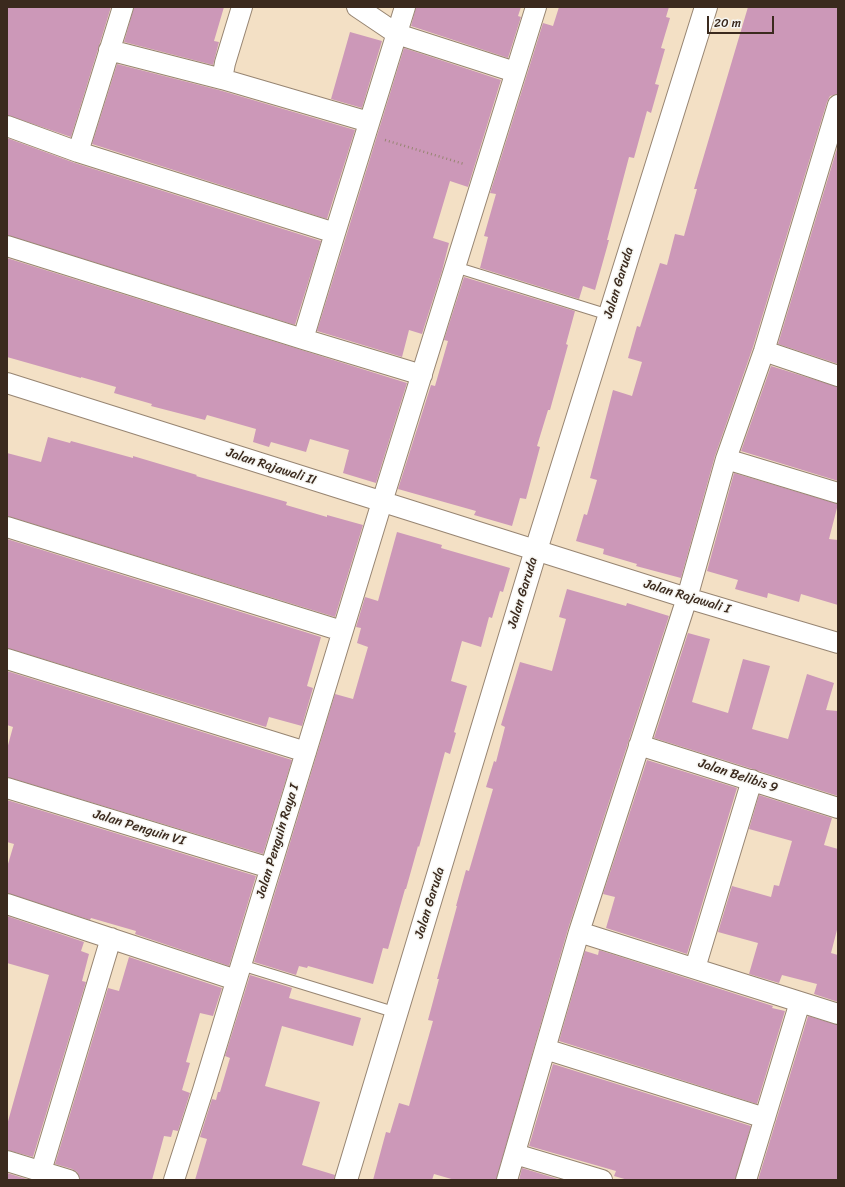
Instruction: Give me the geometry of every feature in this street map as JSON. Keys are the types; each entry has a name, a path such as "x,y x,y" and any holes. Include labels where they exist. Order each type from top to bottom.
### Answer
{"street":[{"path":"78,152 123,7"},
{"path":"222,79 225,62 242,7"},
{"path":"357,7 398,34 515,72"},
{"path":"303,339 334,233 398,34 405,7"},
{"name":"Jalan Penguin Raya I","path":"174,1180 342,631 536,7"},
{"name":"Jalan Garuda","path":"346,1180 536,550 706,7"},
{"path":"109,50 222,79 367,128"},
{"path":"507,1180 579,932 687,598 726,459 764,351 835,126 838,105"},
{"path":"7,126 78,152 334,233"},
{"path":"7,246 422,375"},
{"path":"764,351 838,376"},
{"name":"Jalan Rajawali II","path":"7,383 536,550"},
{"path":"726,459 838,493"},
{"path":"7,527 342,631"},
{"name":"Jalan Rajawali I","path":"536,550 687,598 838,643"},
{"path":"7,659 306,752"},
{"name":"Jalan Belibis 9","path":"639,745 838,808"},
{"path":"695,968 752,780"},
{"name":"Jalan Penguin VI","path":"7,788 270,868"},
{"path":"7,904 110,938 238,972"},
{"path":"579,932 838,1014"},
{"path":"41,1171 110,938"},
{"path":"746,1180 800,1002"},
{"path":"545,1049 765,1118"},
{"path":"515,1154 602,1180"},
{"path":"7,1161 69,1180"}],"lane":[{"path":"455,267 609,315"},
{"path":"238,972 397,1013"}],"path":[{"path":"367,128 486,171"}],"building":[{"path":"7,7 111,7 71,137 7,115"},
{"path":"134,7 224,7 214,41 219,42 213,65 124,42"},
{"path":"416,7 521,7 518,16 521,17 508,58 411,26"},
{"path":"559,7 669,7 666,17 670,18 661,48 665,49 655,84 659,85 651,113 647,111 634,158 629,157 595,290 583,286 579,299 480,268 488,237 484,236 496,194 490,193 543,23 553,26"},
{"path":"748,7 838,7 838,94 830,96 827,102 753,347 715,456 681,578 636,566 637,564 603,554 604,549 576,541 584,514 587,515 597,480 590,478 613,390 632,396 642,362 628,358 637,326 640,327 660,263 667,265 675,234 684,236 697,189 694,189"},
{"path":"350,32 382,41 362,108 331,99"},
{"path":"404,48 501,80 468,187 450,181 433,238 449,243 442,271 422,334 409,330 402,357 317,331"},
{"path":"117,64 219,90 355,130 327,219 92,144"},
{"path":"7,138 75,163 321,241 295,325 7,235"},
{"path":"838,145 838,364 778,344"},
{"path":"7,258 407,383 376,483 343,473 349,450 310,439 306,452 271,442 269,447 253,442 256,429 207,415 205,420 151,406 152,404 114,393 116,387 7,357"},
{"path":"464,277 575,311 566,344 568,345 550,410 548,410 537,446 540,447 526,499 520,498 512,526 474,515 476,511 398,489 431,385 435,386 448,341 444,340"},
{"path":"771,366 838,387 838,481 741,451"},
{"path":"48,437 70,443 71,441 133,458 133,456 287,502 286,505 327,517 327,515 363,525 335,617 7,516 7,453 41,462"},
{"path":"734,473 838,504 829,539 838,540 838,605 801,594 799,602 768,593 767,598 735,589 738,580 707,571"},
{"path":"397,532 442,545 441,548 510,568 503,592 500,591 492,618 489,617 481,647 462,641 451,681 467,686 454,732 456,733 450,754 445,752 419,847 418,846 388,949 383,948 373,984 308,966 307,968 299,966 296,975 254,962 335,694 353,699 368,647 357,643 361,628 356,627 365,597 378,601"},
{"path":"7,539 321,637 307,686 313,688 302,726 269,717 266,727 7,648"},
{"path":"567,589 626,606 627,603 669,616 568,929 496,1180 455,1180 434,1174 432,1180 373,1180 386,1132 390,1133 399,1103 409,1106 433,1021 428,1020 456,906 466,870 469,871 493,789 486,787 494,761 496,762 505,727 501,725 520,662 552,671 566,619 559,617"},
{"path":"688,633 710,639 692,702 728,713 743,659 770,666 752,729 788,739 807,674 834,683 826,710 838,711 838,796 654,738"},
{"path":"7,671 292,760 263,854 7,777 7,749 13,727 7,725"},
{"path":"647,760 737,788 687,954 606,928 615,897 603,894"},
{"path":"759,795 832,818 824,845 838,849 838,926 831,953 838,955 838,1002 814,994 817,984 782,975 779,983 749,974 758,943 718,932 732,886 771,897 774,885 779,886 792,841 749,829"},
{"path":"7,800 256,876 229,966 135,934 136,931 91,918 90,920 7,893 7,867 14,844 7,842"},
{"path":"7,916 84,942 81,951 89,954 82,981 86,982 33,1157 7,1150 7,1125 49,975 7,963"},
{"path":"599,950 773,1006 772,1008 785,1011 757,1104 559,1041 585,951 598,955"},
{"path":"129,957 222,988 213,1016 200,1013 186,1062 190,1063 182,1090 190,1093 178,1131 173,1130 171,1137 164,1136 152,1180 80,1180 77,1172 55,1164 108,988 119,991"},
{"path":"250,975 292,988 289,998 361,1018 353,1046 282,1026 265,1086 320,1102 302,1165 335,1175 334,1180 195,1180 207,1139 200,1137 212,1099 216,1100 218,1092 220,1092 230,1058 225,1056"},
{"path":"808,1016 838,1025 838,1180 758,1180"},
{"path":"553,1064 751,1126 735,1180 628,1180 614,1176 616,1171 529,1146"},
{"path":"522,1168 558,1179 519,1180"},
{"path":"7,1173 30,1180 7,1180"}]}
